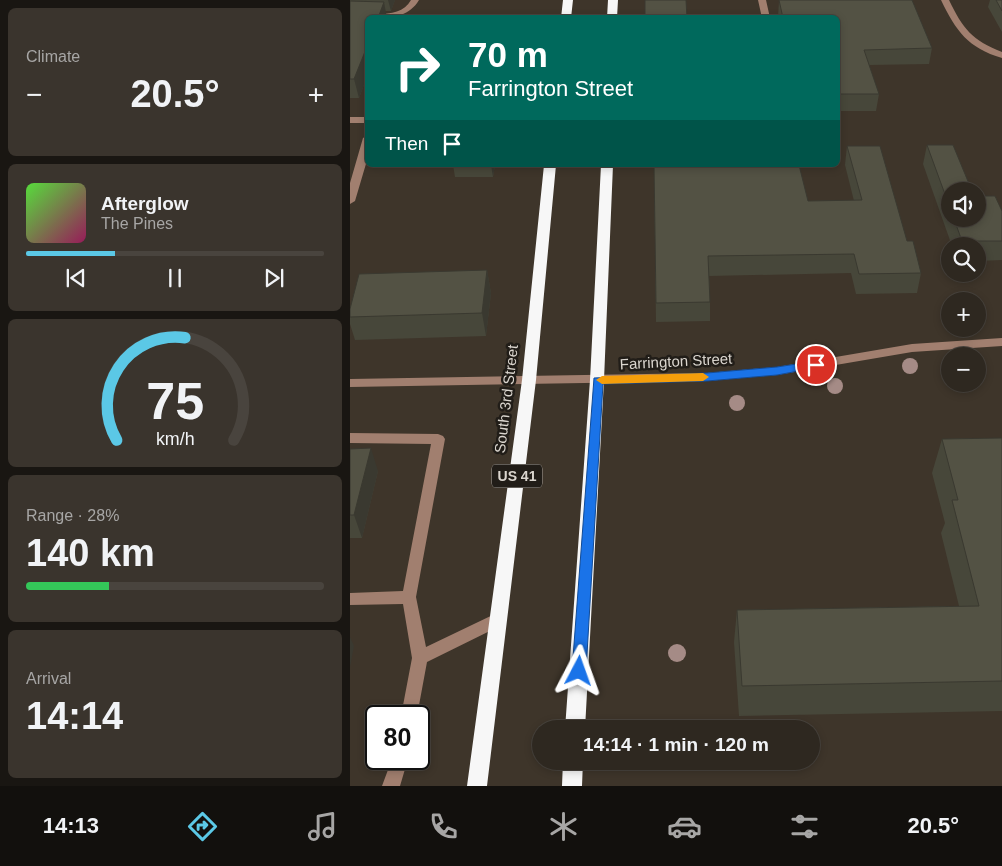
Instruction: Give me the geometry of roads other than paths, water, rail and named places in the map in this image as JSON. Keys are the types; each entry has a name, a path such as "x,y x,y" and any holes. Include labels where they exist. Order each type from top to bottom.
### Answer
{"highway":[{"path":"566,15 568,0"},
{"path":"612,15 613,0"},
{"name":"South 3rd Street","path":"477,786 529,380 550,167"},
{"path":"576,720 598,380 607,167"},
{"path":"572,786 573,770"}],"street":[{"path":"350,15 403,13 413,7 415,0"},
{"path":"762,0 765,15"},
{"path":"945,0 960,30 978,46 1002,55"},
{"path":"350,120 365,120"},
{"path":"350,201 365,148"},
{"name":"Farrington Street","path":"350,383 707,377 777,371 912,348 1002,342"},
{"path":"350,438 438,438 409,597 420,658 410,705"},
{"path":"350,599 409,597"},
{"path":"420,658 499,619"},
{"path":"391,786 396,770"}]}
